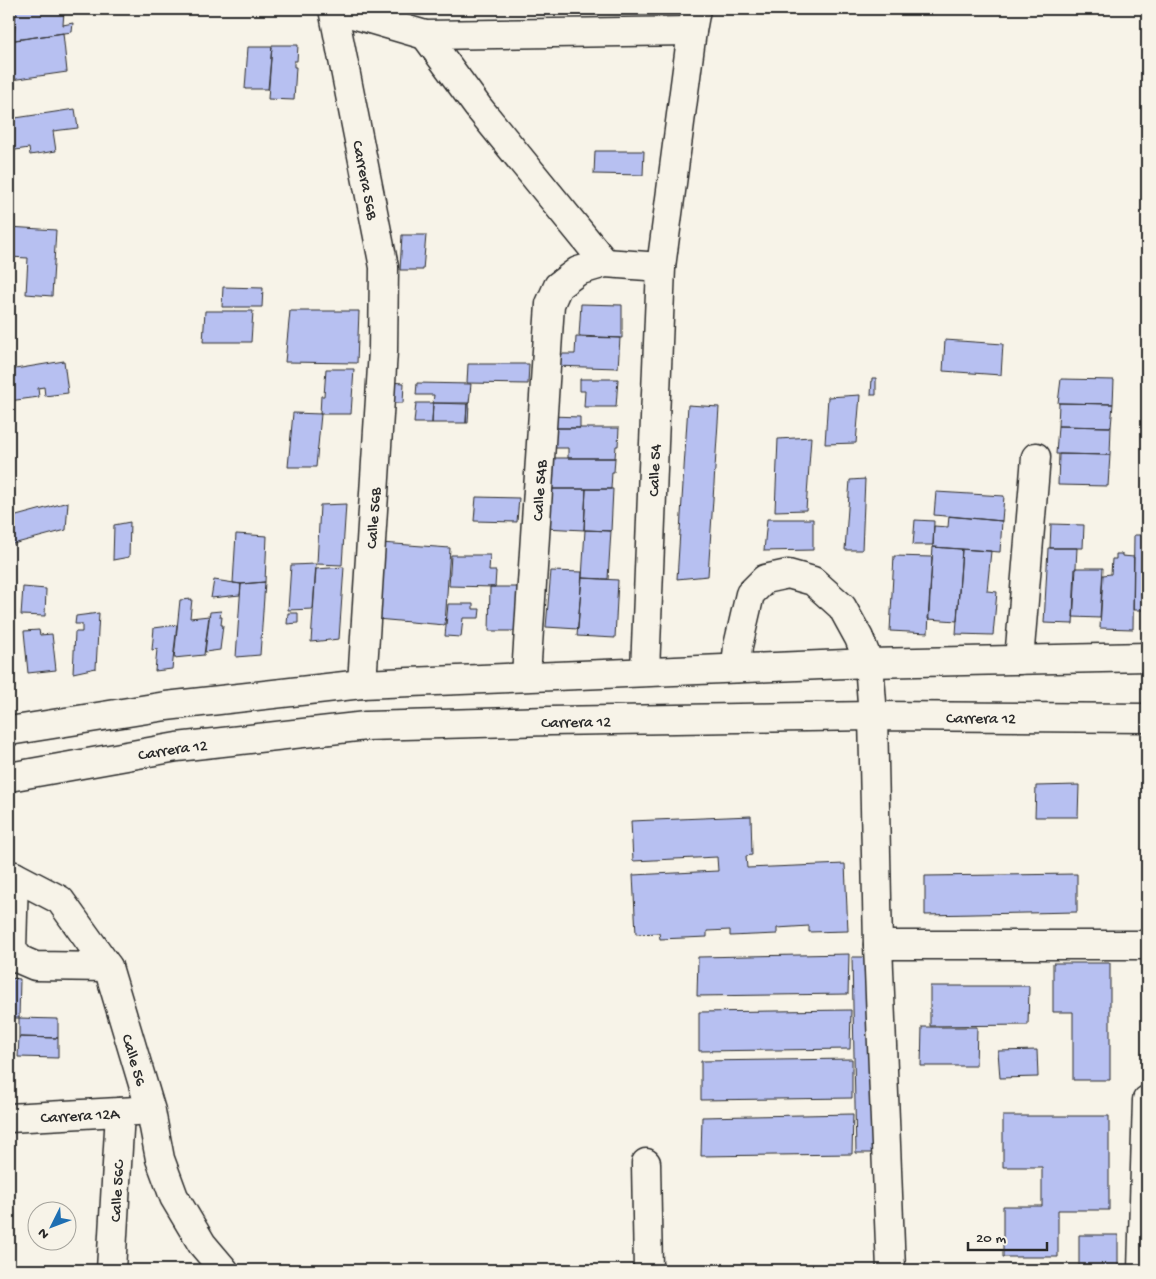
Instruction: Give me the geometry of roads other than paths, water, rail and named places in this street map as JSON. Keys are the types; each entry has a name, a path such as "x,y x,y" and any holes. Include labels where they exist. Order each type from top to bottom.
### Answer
{"street":[{"path":"334,9 425,34 694,20"},
{"name":"Carrera 56B","path":"334,9 384,267 383,351"},
{"name":"Calle 54","path":"645,671 661,267 694,20"},
{"path":"425,34 478,107 605,263 661,267"},
{"name":"Calle 54B","path":"526,676 550,304 558,286 578,270 605,263"},
{"name":"Calle 56B","path":"362,684 383,351"},
{"path":"1019,660 1036,458"},
{"path":"736,668 738,646 750,594 765,579 788,574 813,581 842,607 859,638 869,663 874,716 878,945 890,1270"},
{"path":"9,731 166,706 362,684 869,663 1147,657"},
{"name":"Carrera 12","path":"9,777 177,747 366,726 874,716 1147,718"},
{"path":"11,876 12,950 21,960 35,966 108,967"},
{"name":"Calle 56","path":"11,876 60,900 108,967 151,1111 160,1159 174,1197 202,1244 224,1270"},
{"path":"878,945 1147,945"},
{"path":"1142,1270 1147,1100"},
{"name":"Carrera 12A","path":"9,1118 151,1111"},
{"name":"Calle 56C","path":"111,1270 120,1112"},
{"path":"646,1163 648,1270"}]}
